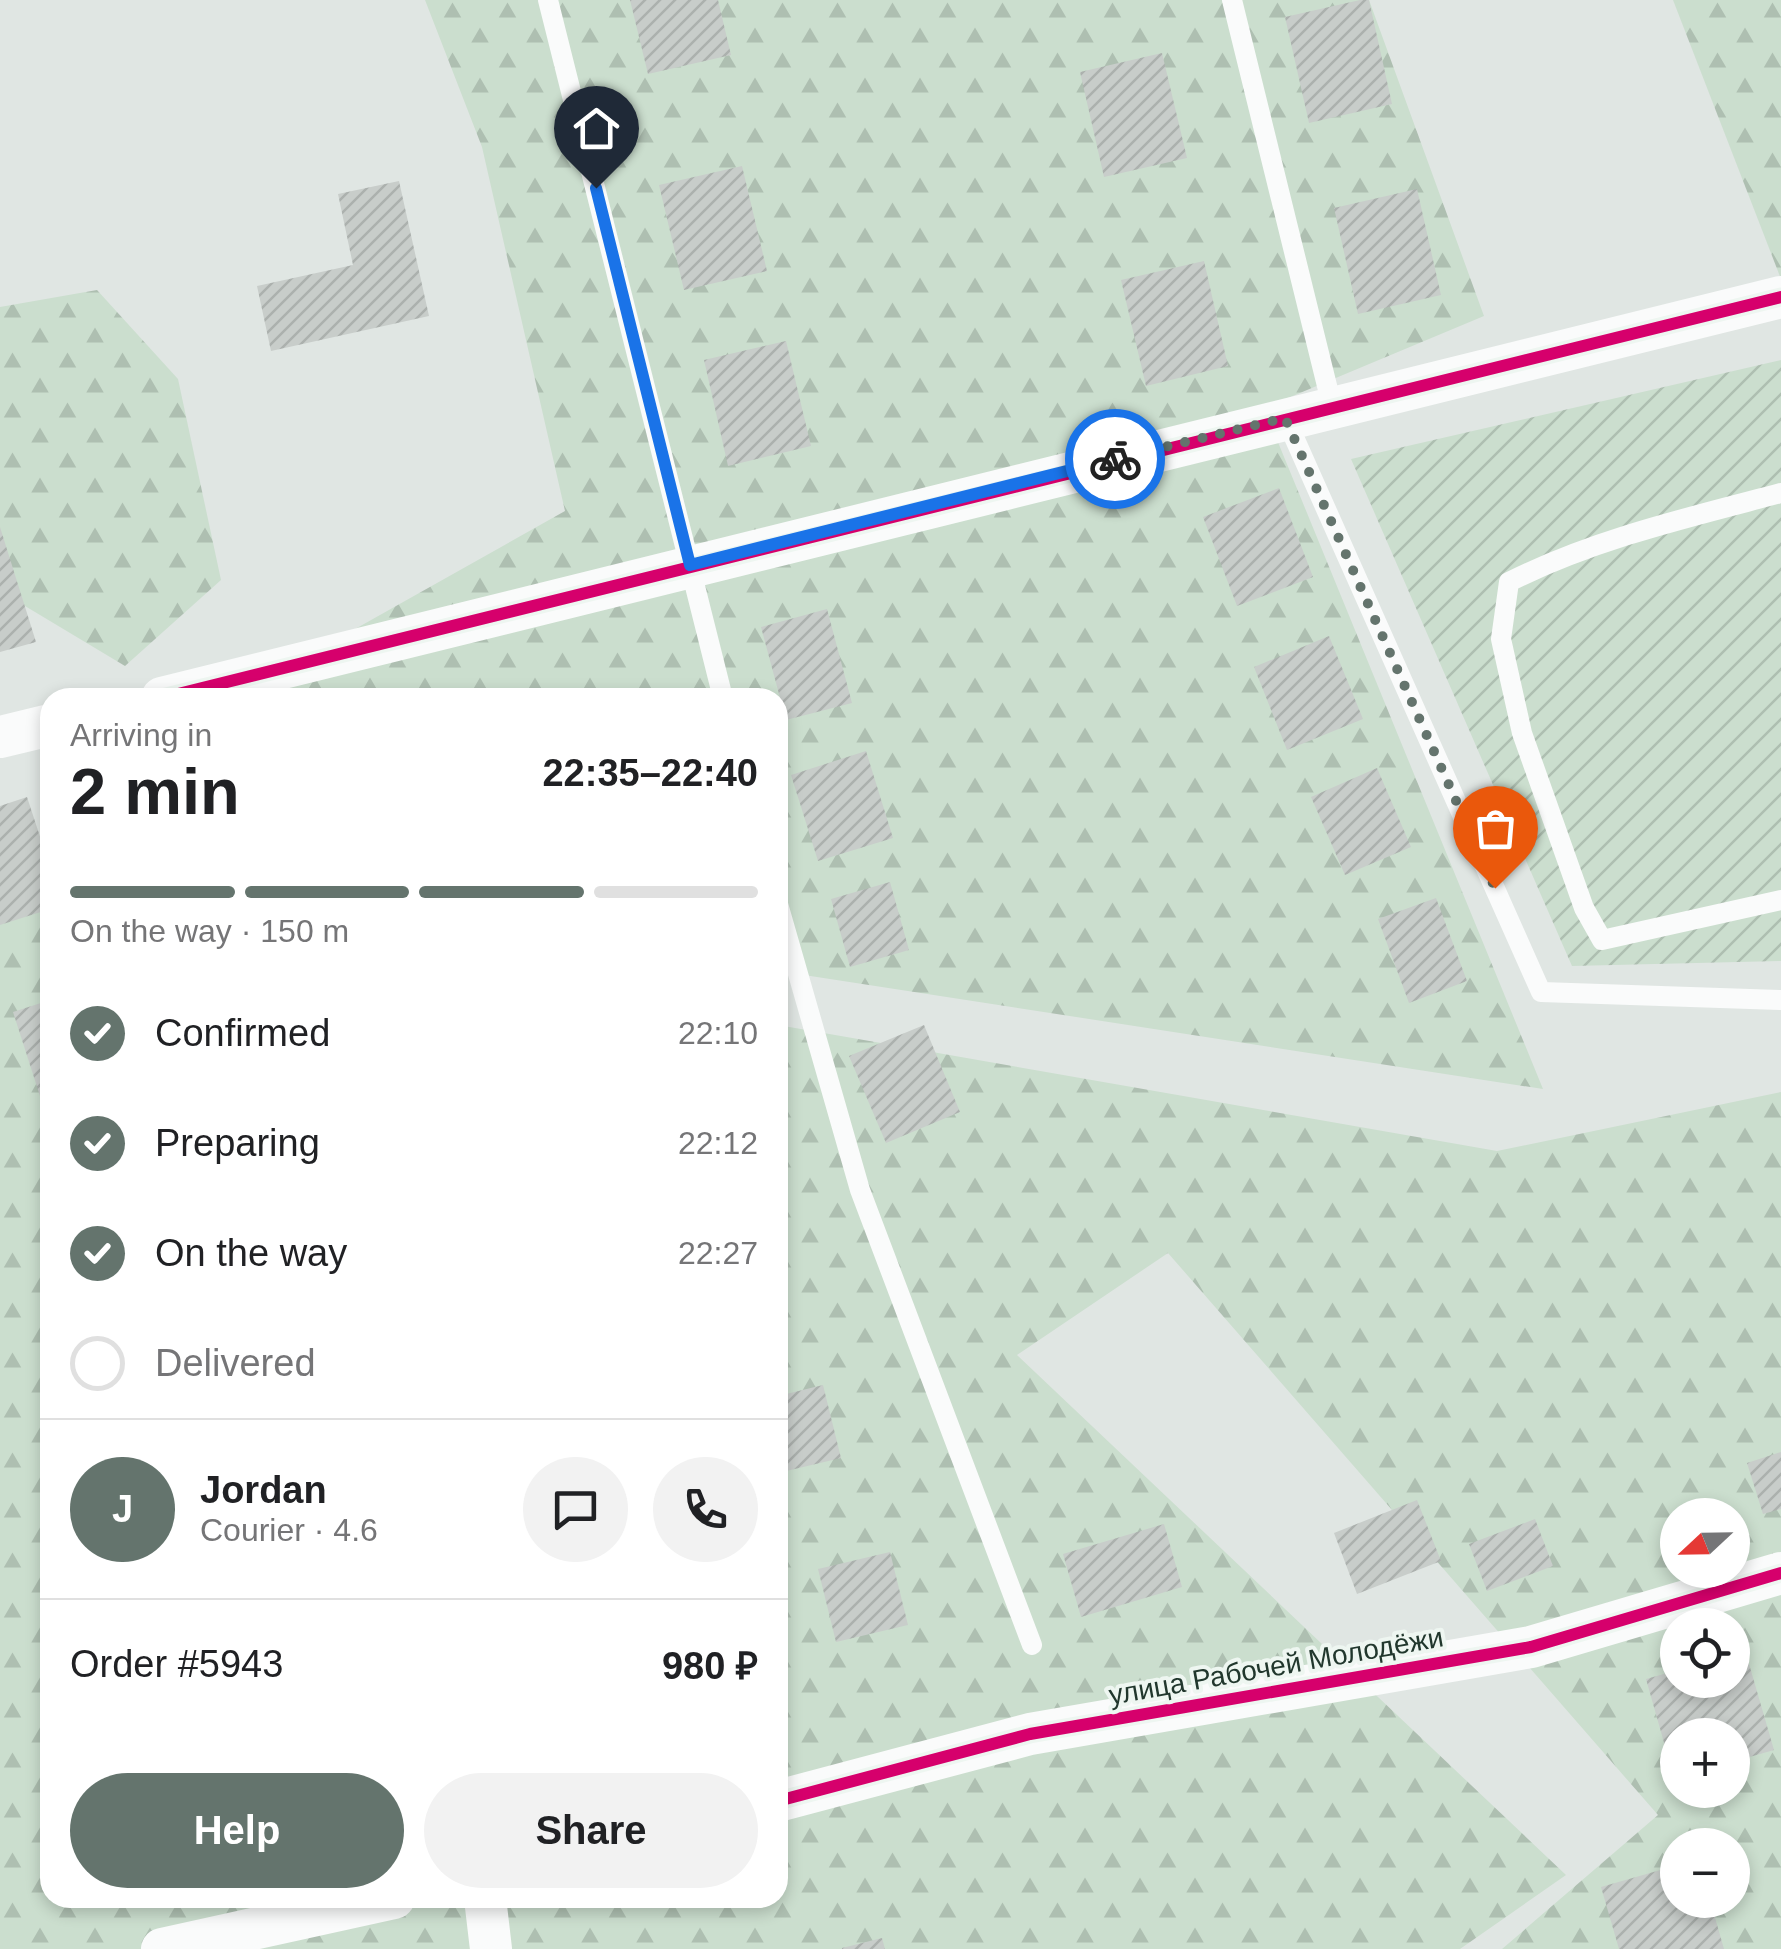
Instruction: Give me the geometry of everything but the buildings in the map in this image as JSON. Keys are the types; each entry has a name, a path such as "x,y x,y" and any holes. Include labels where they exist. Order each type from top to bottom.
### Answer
{"street":[{"path":"202,688 1781,297"},
{"path":"0,737 40,727"},
{"name":"улица Рабочей Молодёжи","path":"788,1798 1030,1734 1531,1647 1781,1573"},
{"path":"162,1949 349,1908"},
{"path":"487,1908 491,1949"}],"lane":[{"path":"548,0 721,688"},
{"path":"1232,0 1332,406"},
{"path":"1285,418 1541,992 1781,1000"},
{"path":"1781,493 1666,524 1536,568 1510,582 1501,639 1522,733 1584,908 1602,940 1781,900"},
{"path":"788,939 860,1190 1032,1644"}],"green space":[{"path":"425,0 1369,0 1484,316 1264,408 1543,1089 788,973 788,688 250,688 565,511 482,147"},
{"path":"1673,0 1781,0 1781,279"},
{"path":"97,290 178,379 221,580 125,666 10,597 0,587 0,307"},
{"path":"1781,360 1781,961 1572,966 1351,459"},
{"path":"0,890 40,897 40,1908 788,1908 788,1027 1497,1151 1781,1092 1781,1949 1502,1949 1658,1815 1168,1253 1017,1355 1566,1875 1460,1949 0,1949"}],"cycle path":[{"path":"202,688 1781,297"},
{"path":"788,1798 1030,1734 1531,1647 1781,1573"}],"way so far":[{"path":"1115,459 1285,418 1495,888"}],"route":[{"path":"596,188 690,565 1115,459"}]}
